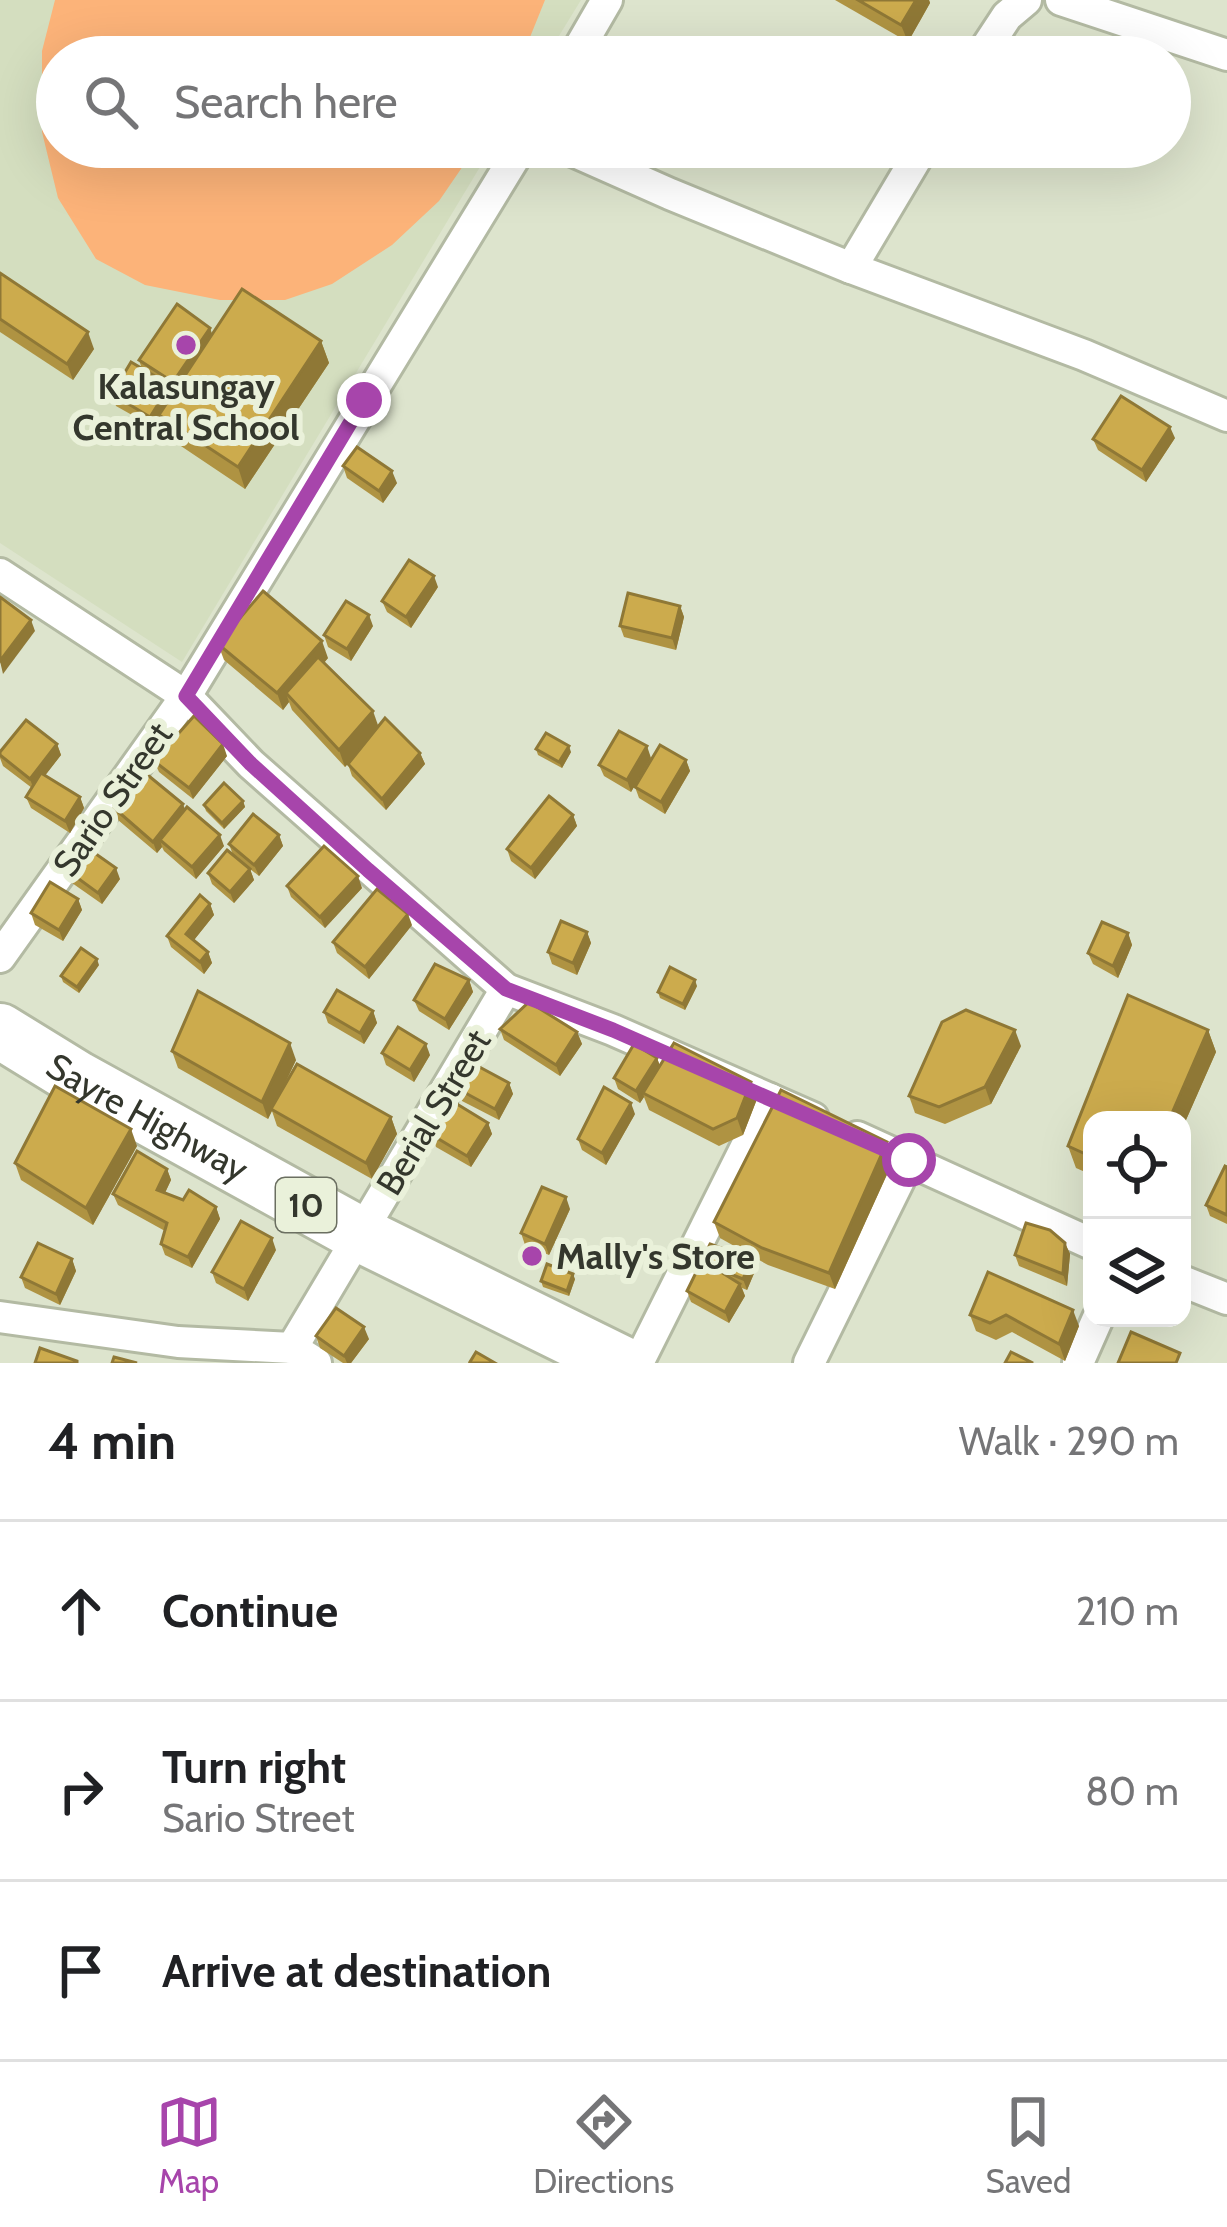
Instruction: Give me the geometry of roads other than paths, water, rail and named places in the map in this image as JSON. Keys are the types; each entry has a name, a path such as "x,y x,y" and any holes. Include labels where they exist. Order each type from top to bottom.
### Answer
{"highway":[{"name":"Sayre Highway","path":"0,1031 359,1234 621,1363"}],"street":[{"path":"586,36 607,0"},
{"path":"994,36 1026,0"},
{"path":"1061,0 1170,36"},
{"path":"1191,43 1227,55"},
{"name":"Sario Street","path":"0,957 186,696 508,168"},
{"path":"611,168 1227,416"},
{"path":"851,268 911,168"},
{"path":"0,574 186,696 251,764 506,989 613,1030 1083,1240"},
{"name":"Berial Street","path":"304,1356 359,1234 506,989"},
{"path":"638,1363 770,1099"},
{"path":"809,1363 909,1160"},
{"path":"1191,1285 1227,1299"},
{"path":"0,1318 304,1356"},
{"path":"1078,1363 1095,1327"}],"place":[{"name":"Kalasungay Central School","path":"186,345"},
{"name":"Mally's Store","path":"532,1256"}]}
